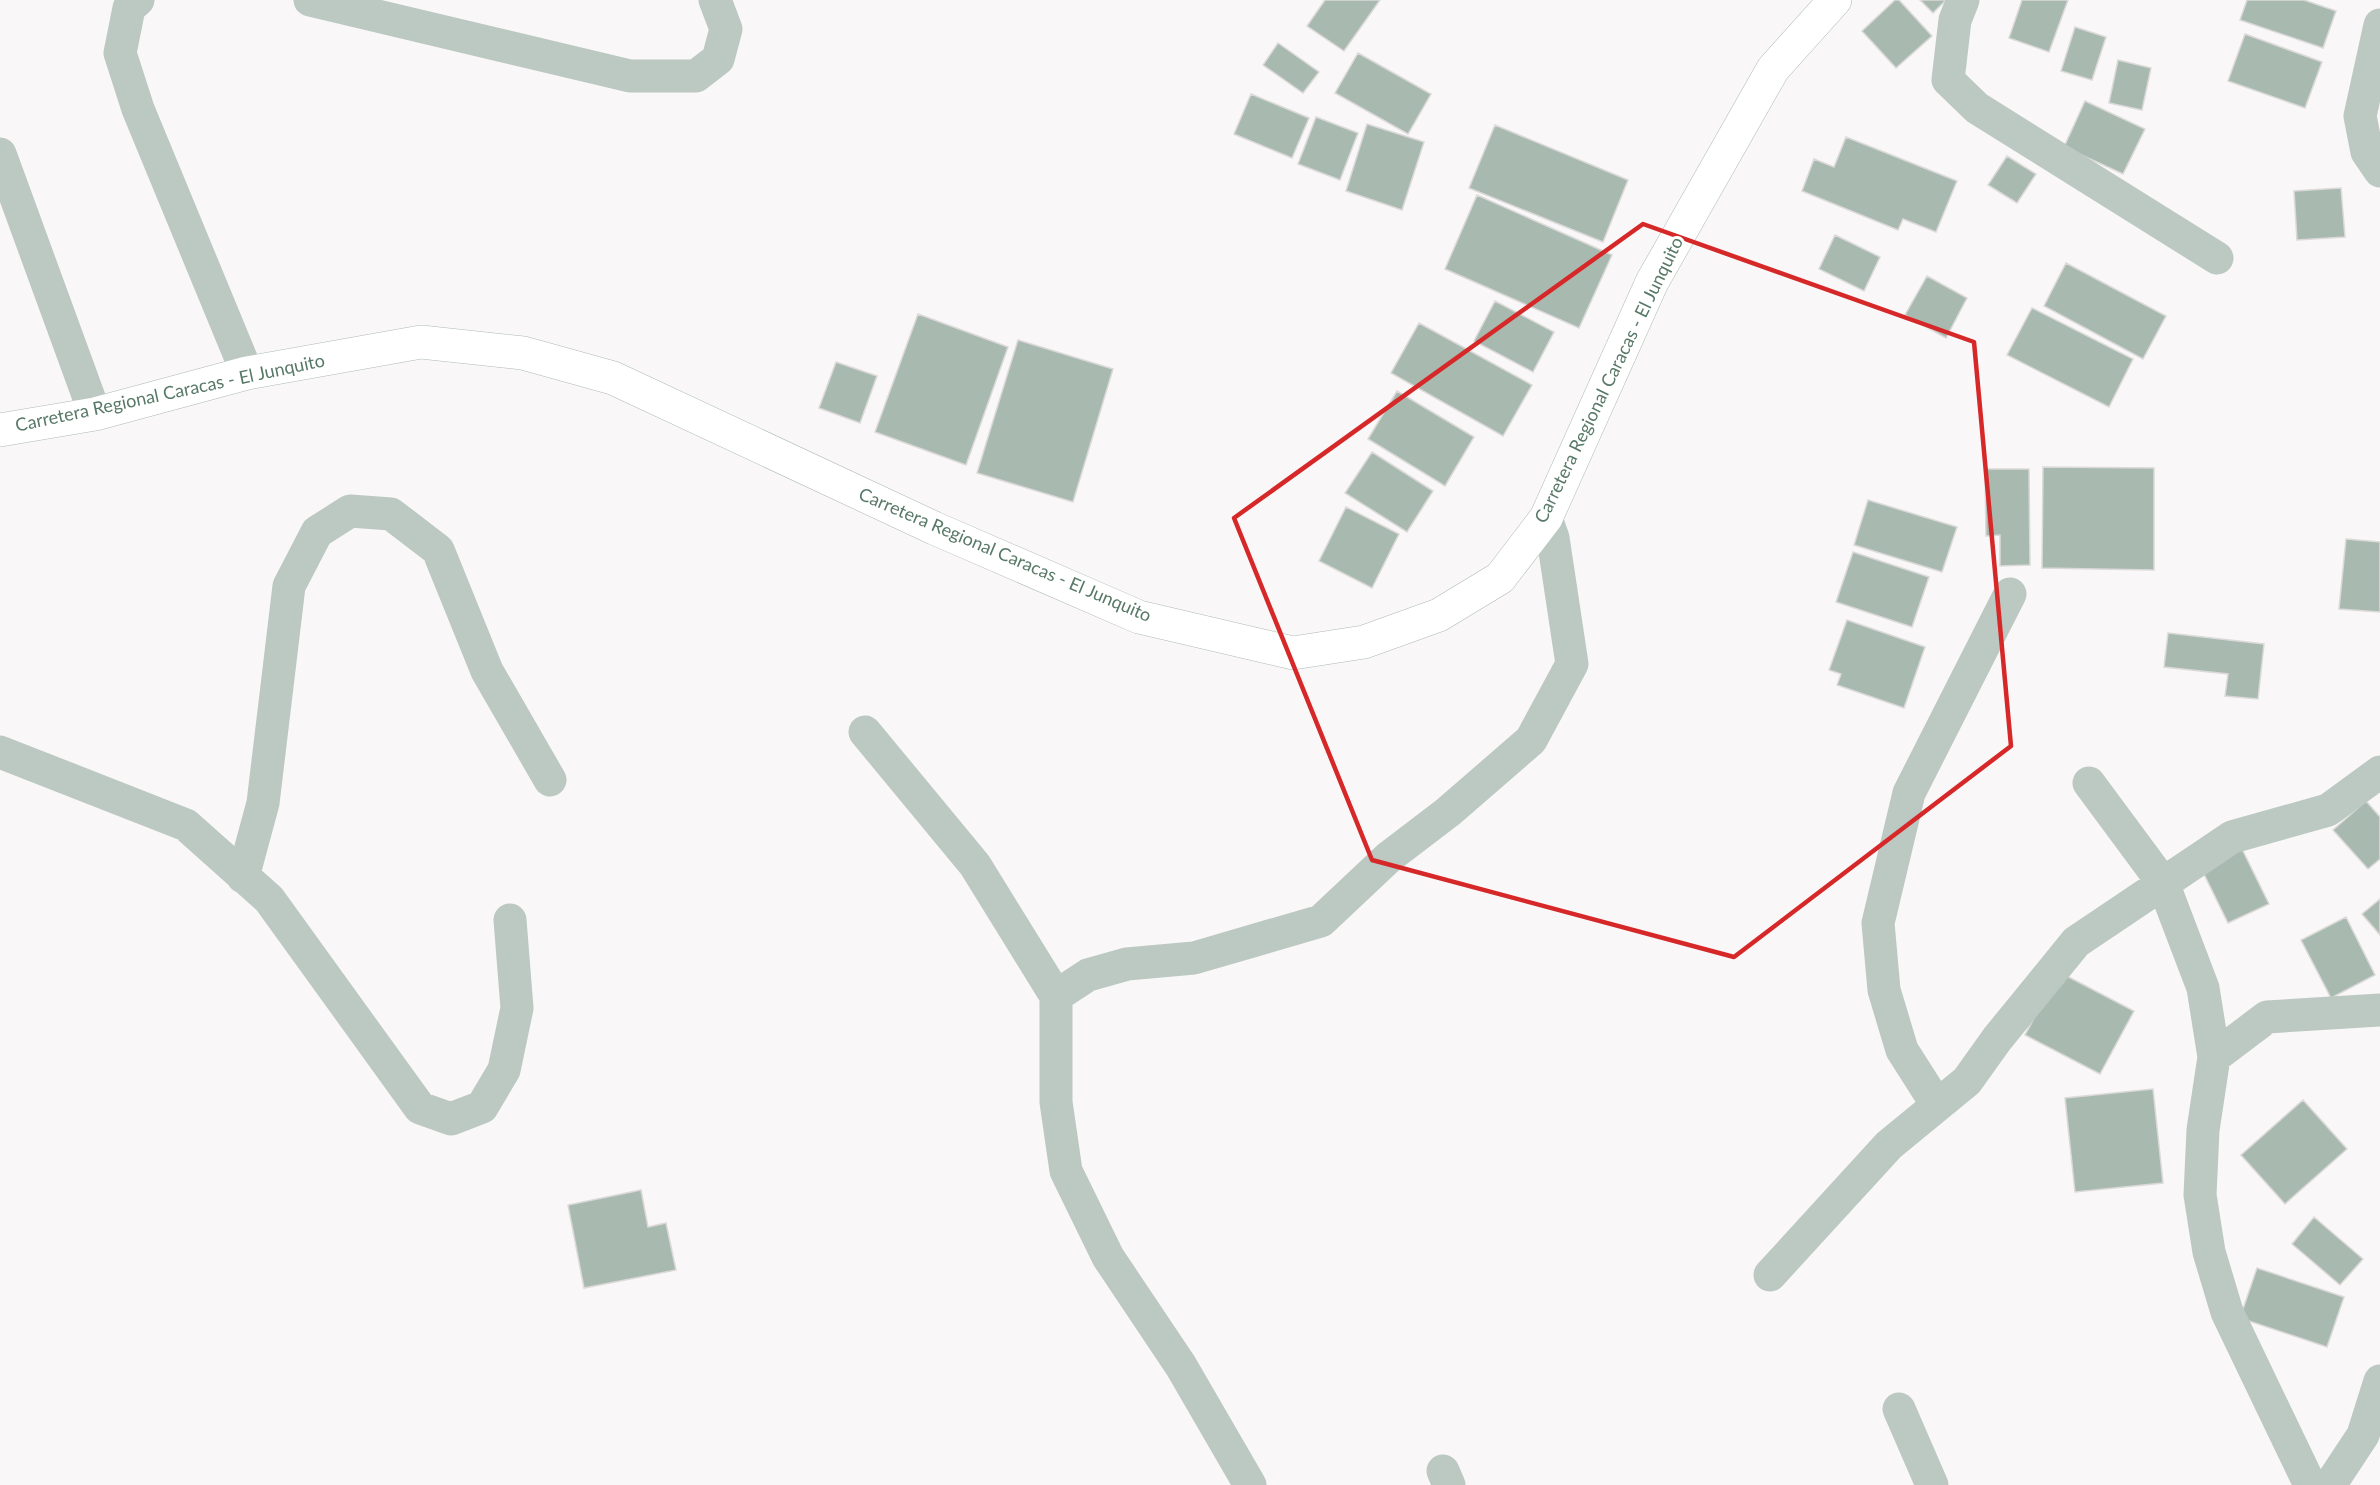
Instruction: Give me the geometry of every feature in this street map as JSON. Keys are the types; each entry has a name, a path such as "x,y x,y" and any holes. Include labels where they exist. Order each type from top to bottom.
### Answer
{"main road":[{"name":"Carretera Regional Caracas - El Junquito","path":"0,430 95,414 247,373 421,342 523,353 613,378 934,528 1138,617 1293,653 1364,642 1439,615 1500,578 1546,518 1652,282 1773,69 1834,0"}],"street":[{"path":"138,0 129,8 120,53 138,109 247,373"},
{"path":"310,0 630,76 696,76 718,59 726,29 715,0"},
{"path":"1963,0 1955,20 1948,80 1977,108 2217,258"},
{"path":"2380,25 2360,116 2367,152 2380,171"},
{"path":"0,154 95,414"},
{"path":"243,877 263,803 289,586 317,532 350,511 391,514 438,550 487,671 550,780"},
{"path":"1056,996 1088,975 1097,972 1127,964 1194,958 1321,921 1389,857 1448,812 1532,740 1572,664 1553,538 1546,518"},
{"path":"1937,1105 1902,1050 1884,990 1878,923 1908,793 2010,594"},
{"path":"865,732 975,865 1056,996 1056,1102 1066,1172 1108,1257 1181,1366 1250,1485"},
{"path":"0,752 186,825 269,899 420,1108 451,1119 482,1107 504,1070 517,1008 510,920"},
{"path":"1770,1275 1889,1144 1967,1081 1997,1039 2076,942 2232,837 2328,810 2380,771"},
{"path":"2090,783 2163,884 2203,988 2214,1057 2203,1130 2200,1195 2209,1252 2227,1312 2310,1485"},
{"path":"2214,1057 2267,1017 2380,1010"},
{"path":"2330,1485 2363,1435 2380,1381"},
{"path":"1899,1409 1932,1485"}],"highlighted area":[{"path":"1643,224 1974,342 2011,746 1734,957 1372,860 1234,518"}],"building":[{"path":"1325,0 1380,0 1344,51 1307,26"},
{"path":"1895,0 1899,0 1932,36 1896,68 1862,31"},
{"path":"1920,0 1946,0 1933,13"},
{"path":"2022,0 2068,0 2049,52 2009,38"},
{"path":"2247,0 2304,0 2336,11 2323,48 2240,20"},
{"path":"2075,27 2106,37 2092,80 2061,71"},
{"path":"2245,34 2322,62 2305,108 2228,81"},
{"path":"1278,43 1319,72 1303,93 1263,65"},
{"path":"1358,53 1431,94 1408,134 1335,93"},
{"path":"2118,60 2151,68 2142,110 2109,103"},
{"path":"1251,94 1309,118 1292,158 1234,134"},
{"path":"2085,101 2145,129 2123,174 2064,147"},
{"path":"1316,117 1358,133 1340,180 1298,164"},
{"path":"1367,124 1424,142 1402,210 1346,191"},
{"path":"1495,125 1628,180 1603,242 1469,188"},
{"path":"1846,137 1957,181 1936,232 1903,219 1898,230 1802,191 1814,159 1834,167"},
{"path":"2007,156 2036,174 2017,203 1988,185"},
{"path":"2341,188 2345,237 2297,240 2294,191"},
{"path":"1477,195 1612,255 1579,328 1445,269"},
{"path":"1835,235 1880,257 1864,291 1819,269"},
{"path":"2066,263 2166,316 2143,359 2044,306"},
{"path":"1927,276 1967,298 1946,338 1905,315"},
{"path":"1495,301 1554,332 1533,372 1474,341"},
{"path":"2032,308 2133,359 2109,407 2007,355"},
{"path":"918,314 1008,347 966,465 875,432"},
{"path":"1419,323 1532,385 1503,436 1391,373"},
{"path":"1018,340 1113,369 1073,502 977,473"},
{"path":"836,362 877,376 860,423 819,408"},
{"path":"1397,391 1474,437 1445,486 1368,439"},
{"path":"1372,452 1433,491 1407,532 1345,493"},
{"path":"2043,467 2154,468 2154,570 2042,568"},
{"path":"1985,469 2029,469 2030,565 2000,566 2000,535 1986,536"},
{"path":"1868,500 1957,527 1942,572 1854,545"},
{"path":"1346,507 1399,534 1372,588 1319,561"},
{"path":"2346,539 2380,542 2380,612 2339,609"},
{"path":"1853,552 1929,577 1912,627 1836,602"},
{"path":"1847,620 1925,647 1904,708 1837,685 1841,674 1829,670"},
{"path":"2168,633 2264,644 2258,699 2225,696 2228,674 2164,667"},
{"path":"2366,801 2380,817 2380,859 2368,869 2333,830"},
{"path":"2242,849 2269,904 2228,923 2201,868"},
{"path":"2380,899 2380,935 2362,914"},
{"path":"2346,917 2375,975 2331,998 2301,940"},
{"path":"2059,972 2134,1011 2100,1074 2025,1035"},
{"path":"2153,1089 2163,1183 2075,1192 2065,1098"},
{"path":"2303,1100 2347,1149 2285,1204 2241,1155"},
{"path":"641,1190 648,1227 666,1223 676,1270 584,1288 568,1205"},
{"path":"2314,1217 2363,1259 2340,1285 2292,1244"},
{"path":"2257,1268 2344,1297 2327,1347 2240,1318"}]}
